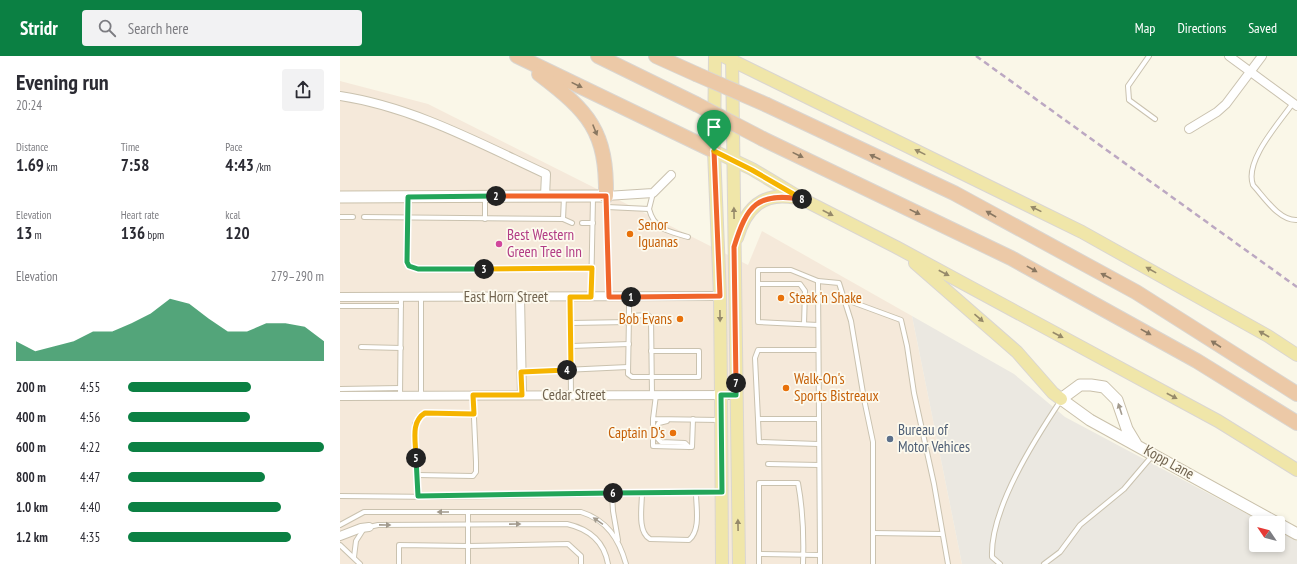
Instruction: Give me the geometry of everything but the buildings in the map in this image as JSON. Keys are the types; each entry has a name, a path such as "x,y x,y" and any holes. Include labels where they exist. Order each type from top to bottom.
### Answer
{"highway":[{"path":"517,56 714,151"},
{"path":"517,56 571,98 592,124 603,150 606,171 602,200"},
{"path":"593,56 642,78"},
{"path":"598,56 1011,258 1197,361 1297,424"},
{"path":"656,56 767,105 954,193 1136,292 1297,394"},
{"path":"662,56 678,67"}],"main road":[{"path":"715,56 714,151 720,296 722,564"},
{"path":"739,564 733,160 729,57 1082,232 1268,336 1297,355"},
{"path":"714,151 752,170 802,199 896,247 1218,421 1297,470"},
{"path":"734,247 745,217 758,204 776,196 802,199"},
{"path":"896,247 1017,352 1053,393 1061,399"}],"street":[{"path":"1229,56 1295,104"},
{"path":"1189,129 1217,112 1226,104 1262,56"},
{"path":"340,96 361,99 426,119 546,174 545,196"},
{"path":"340,197 564,196 602,200 653,193 671,175"},
{"name":"East Horn Street","path":"340,297 720,296"},
{"path":"520,297 522,395"},
{"path":"1061,399 1080,385 1091,384 1104,387 1117,400 1127,429 1136,444"},
{"name":"Cedar Street","path":"340,396 364,392 400,392 421,396 736,395"},
{"name":"Kopp Lane","path":"1061,399 1090,420 1297,534"},
{"path":"340,536 361,528 369,527"}],"lane":[{"path":"1148,56 1128,86 1129,100 1155,119"},
{"path":"1295,104 1257,154 1251,170 1251,179 1253,185 1282,216 1288,220 1297,220"},
{"path":"653,193 649,208 652,220 661,229 688,237"},
{"path":"485,218 486,196"},
{"path":"563,219 564,196"},
{"path":"408,197 407,262 409,266 413,268 592,268"},
{"path":"602,200 649,208"},
{"path":"591,297 593,223 602,200"},
{"path":"602,200 609,297"},
{"path":"340,217 353,217"},
{"path":"364,217 563,219 572,223"},
{"path":"582,223 593,223"},
{"path":"818,325 758,322 758,270 791,270 818,281 839,283 851,322 873,442 874,564"},
{"path":"818,281 820,564"},
{"path":"758,284 800,284 805,291 804,324"},
{"path":"362,297 362,306"},
{"path":"400,392 402,297"},
{"path":"421,297 421,396"},
{"path":"570,297 571,395"},
{"path":"629,297 628,374 632,377 699,377 699,351 651,351"},
{"path":"844,299 901,320 907,346 914,394 934,484 948,564"},
{"path":"340,306 401,306"},
{"path":"629,316 648,315 651,318 651,377 654,395 653,446 692,447 692,419"},
{"path":"571,323 629,322"},
{"path":"571,346 629,344"},
{"path":"361,348 401,348"},
{"path":"818,350 758,350 755,358 760,442 818,444"},
{"path":"521,372 628,367"},
{"path":"340,389 364,392"},
{"path":"417,475 473,476 476,472 473,395"},
{"path":"1000,564 992,557 992,548 1002,505 1036,437 1061,399"},
{"path":"418,496 415,424 425,413 474,414"},
{"path":"653,419 722,420"},
{"path":"684,419 682,421 659,423 656,429 656,436 661,442 686,443 689,447"},
{"path":"758,419 818,419"},
{"path":"1044,564 1060,552 1080,525 1124,489 1153,454"},
{"path":"768,464 819,465"},
{"path":"759,564 759,483 798,483 803,516 803,564"},
{"path":"340,496 722,492"},
{"path":"642,493 642,531 646,537 650,539 689,540 693,536 696,528 696,493"},
{"path":"612,494 613,511 618,540 626,564"},
{"path":"340,525 364,512 581,512 603,523 618,540"},
{"path":"468,512 468,564"},
{"path":"354,557 356,541 362,530 378,524 567,524 588,531 602,548 608,564"},
{"path":"873,533 942,534"},
{"path":"399,564 399,545 468,546 568,544 581,556 581,564"},
{"path":"340,545 360,564"},
{"path":"758,554 820,555"}],"shaded area":[{"path":"340,81 428,104 748,265 762,231 912,316 962,564 340,564"},
{"path":"912,316 1014,374 1065,417 1251,516 1249,516 1249,552 1285,552 1285,535 1297,541 1297,564 962,564"}],"railway":[{"path":"976,56 1297,287"}],"place":[{"name":"Senor Iguanas","path":"630,234"},
{"name":"Best Western Green Tree Inn","path":"499,244"},
{"name":"Steak 'n Shake","path":"781,298"},
{"name":"Bob Evans","path":"680,319"},
{"name":"Walk-On's Sports Bistreaux","path":"786,388"},
{"name":"Captain D's","path":"673,433"},
{"name":"Bureau of Motor Vehices","path":"890,439"}],"route":[{"path":"714,151 752,170 802,199 776,196 763,201 752,208 745,217 734,247 736,395 721,395 722,492 438,497 418,496 415,424 417,420 425,413 474,414 473,395 522,395 521,372 571,370 570,297 591,297 592,268 413,268 409,266 407,262 408,197 606,196 609,297 720,296 714,151"}]}
